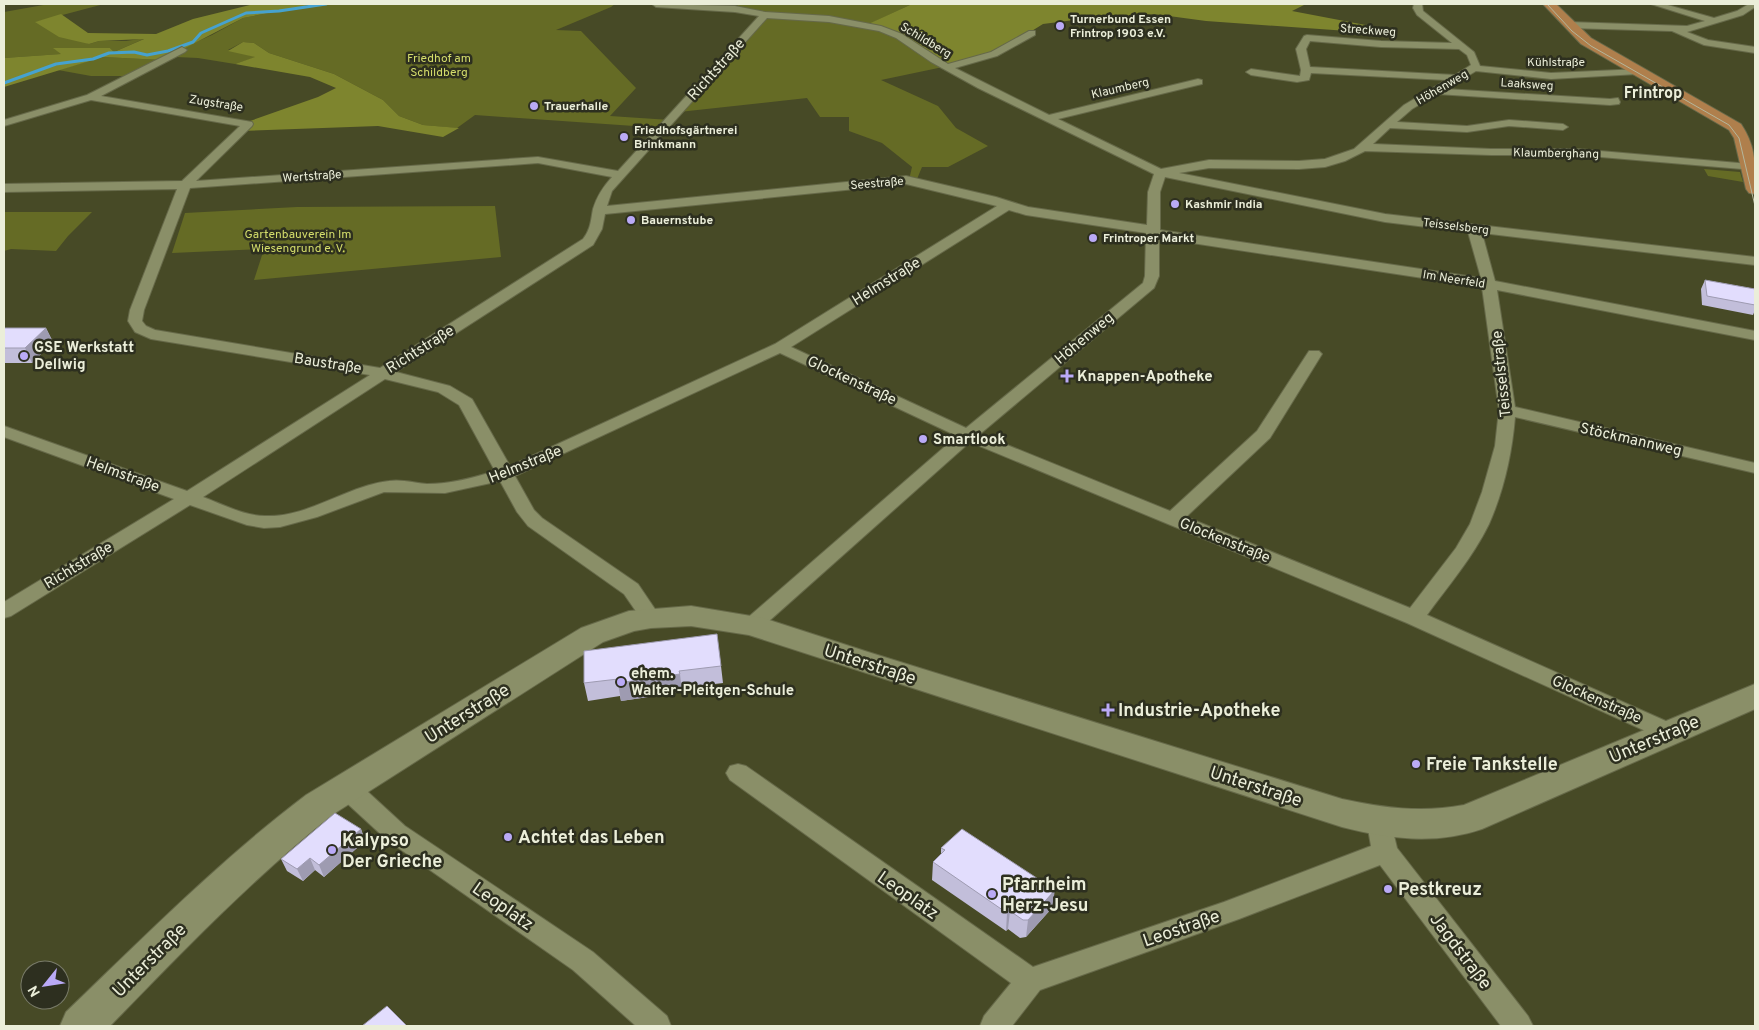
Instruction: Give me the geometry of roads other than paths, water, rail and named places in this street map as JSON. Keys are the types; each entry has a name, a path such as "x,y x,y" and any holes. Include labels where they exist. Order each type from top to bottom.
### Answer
{"main road":[{"path":"1549,4 1586,41 1717,115 1734,127 1742,138 1755,189"}],"street":[{"name":"Schildberg","path":"656,4 737,6 765,15 845,21 881,29 898,36 947,67 1160,173"},
{"name":"Höhenweg","path":"752,624 968,435 1149,285 1152,276 1146,255 1152,231 1154,192 1160,173 1209,164 1300,165 1325,163 1348,157 1408,107 1474,68 1476,65 1473,58 1462,46 1420,13 1418,4"},
{"path":"1655,4 1715,21"},
{"path":"1569,26 1690,29 1740,13 1755,4"},
{"name":"Richtstraße","path":"4,611 188,498 588,242 598,226 598,211 601,200 607,190 765,15"},
{"path":"1675,30 1707,43 1755,50"},
{"path":"947,67 994,54 1032,33"},
{"name":"Streckweg","path":"1306,70 1301,48 1307,38 1381,44 1462,46"},
{"name":"Zugstraße","path":"4,123 91,97 182,50"},
{"name":"Kühlstraße","path":"1474,68 1551,76 1638,71"},
{"path":"1250,72 1302,79 1307,76 1306,70 1457,78"},
{"name":"Klaumberg","path":"1048,118 1198,82"},
{"name":"Laaksweg","path":"1435,91 1615,102 1614,100"},
{"name":"Zugstraße","path":"91,97 248,123 185,185"},
{"name":"Höhenweg","path":"1386,125 1467,129 1509,123 1563,127"},
{"name":"Klaumberghang","path":"1362,147 1491,152 1576,152 1750,168"},
{"name":"Wertstraße","path":"4,188 185,185 538,160 619,175"},
{"name":"Teisselsberg","path":"1160,173 1385,218 1755,261"},
{"name":"Seestraße","path":"598,211 906,180 1061,218 1152,231"},
{"name":"Baustraße","path":"185,185 138,310 135,321 140,329 151,334 383,373 444,389 460,397 466,402 526,512 535,522 631,588 651,618"},
{"name":"Helmstraße","path":"4,431 247,519 266,522 303,514 382,487 397,485 431,489 461,486 505,474 780,347 1006,206"},
{"name":"Teisselstraße","path":"1414,618 1464,550 1479,524 1491,492 1504,446 1508,410 1489,284 1474,228"},
{"name":"Im Neerfeld","path":"1152,231 1489,284 1755,335"},
{"name":"Glockenstraße","path":"780,347 968,435 1414,618 1670,732"},
{"path":"1173,519 1264,434 1314,354"},
{"name":"Stöckmannweg","path":"1508,410 1755,468"},
{"name":"Unterstraße","path":"81,1026 249,863 292,826 347,788 592,635 629,621 691,616 752,624 1342,813 1382,837 1425,826 1469,819 1755,696"},
{"name":"Leoplatz","path":"738,773 1030,981"},
{"name":"Leoplatz","path":"347,788 396,833 584,961 657,1026"},
{"name":"Leostraße","path":"1030,981 1230,911 1382,837"},
{"name":"Jagdstraße","path":"1382,837 1518,1026"},
{"path":"994,1026 1030,981"}],"waterway":[{"path":"4,83 56,64 93,59 109,53 134,52 147,55 168,51 193,42 201,33 246,13 279,11 326,4"}],"tram line":[{"path":"1547,4 1572,31 1591,46 1729,125 1739,138 1755,206"}],"place":[{"name":"Turnerbund Essen Frintrop 1903 e.V.","path":"1060,26"},
{"name":"Trauerhalle","path":"534,106"},
{"name":"Friedhofsgärtnerei Brinkmann","path":"624,137"},
{"name":"Kashmir India","path":"1175,204"},
{"name":"Bauernstube","path":"631,220"},
{"name":"Frintroper Markt","path":"1093,238"},
{"name":"GSE Werkstatt Dellwig","path":"24,356"},
{"name":"Knappen-Apotheke","path":"1067,376"},
{"name":"Smartlook","path":"923,439"},
{"name":"ehem. Walter-Pleitgen-Schule","path":"621,682"},
{"name":"Industrie-Apotheke","path":"1108,710"},
{"name":"Freie Tankstelle","path":"1416,764"},
{"name":"Achtet das Leben","path":"508,837"},
{"name":"Kalypso Der Grieche","path":"332,850"},
{"name":"Pestkreuz","path":"1388,889"},
{"name":"Pfarrheim Herz-Jesu","path":"992,894"}],"district":[{"name":"Frintrop","path":"1653,92"}],"park label":[{"name":"Friedhof am Schildberg","path":"439,65"},
{"name":"Gartenbauverein Im Wiesengrund e. V.","path":"298,241"}]}
